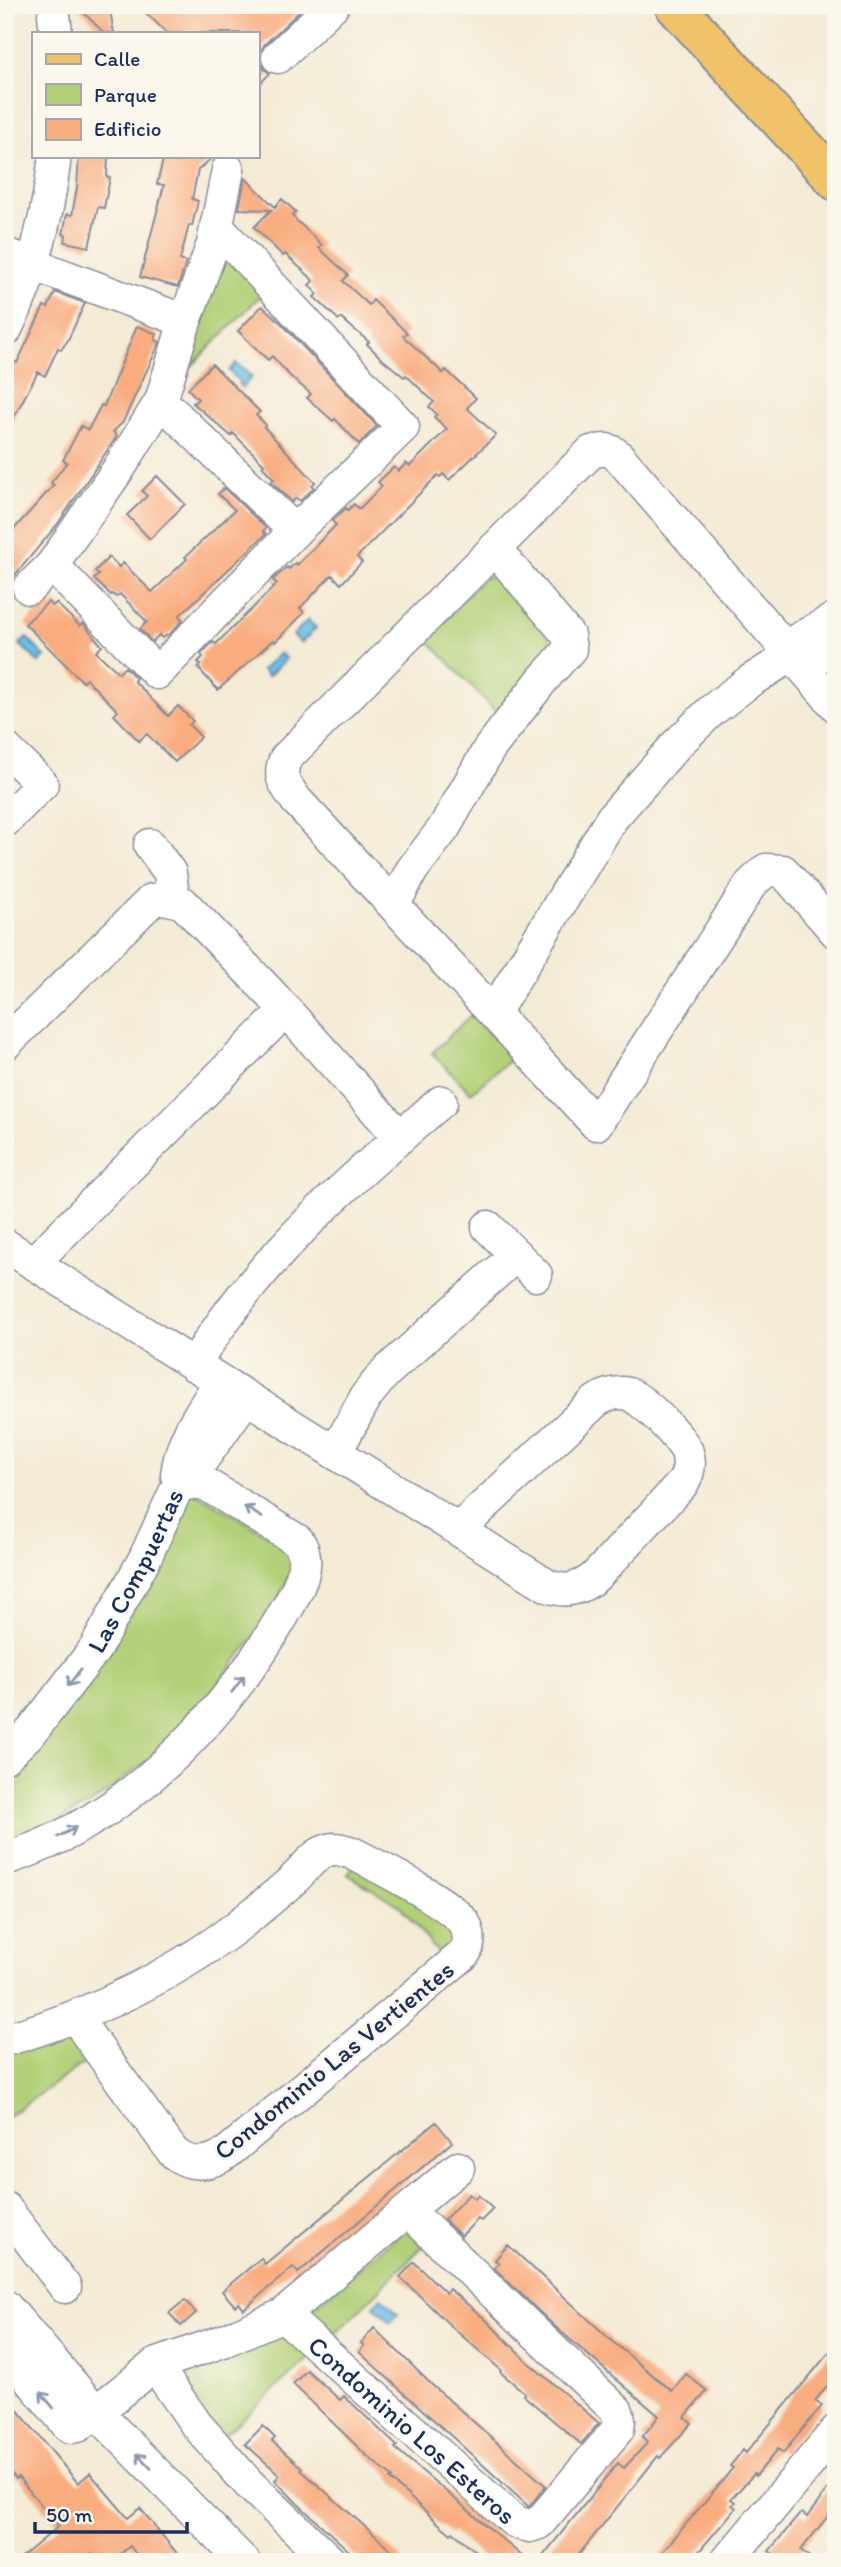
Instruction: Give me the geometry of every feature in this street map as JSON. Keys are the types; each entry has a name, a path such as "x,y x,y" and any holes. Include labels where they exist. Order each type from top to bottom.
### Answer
{"main road":[{"path":"674,5 836,181"}],"street":[{"path":"278,57 333,5"},
{"path":"5,331 19,259 44,222 55,158"},
{"path":"29,588 52,565 120,467 161,401 185,321 213,244 228,170"},
{"path":"52,565 157,673 295,531 402,427 216,226"},
{"path":"19,259 185,321"},
{"path":"161,401 295,531"},
{"path":"836,706 612,451 601,449 591,452 286,758 281,768 284,783 296,800 495,1011 596,1124 751,884 766,870 783,871 836,932"},
{"path":"394,904 412,870 444,828 489,749 543,678 570,649 568,635 495,549"},
{"path":"495,1011 612,818 677,744 711,711 750,681 793,656 836,618"},
{"path":"793,656 836,647"},
{"path":"5,748 42,784 5,821"},
{"path":"150,845 170,873 172,888 165,898"},
{"path":"5,1044 152,900 165,898 183,903 279,1003 400,1137"},
{"path":"33,1263 279,1003"},
{"path":"186,1484 220,1382 216,1329 264,1268 293,1238 441,1102"},
{"path":"334,1453 374,1385 526,1265 488,1227"},
{"path":"5,1245 220,1382 548,1586 562,1590 580,1587 596,1576 682,1485 688,1470 687,1453 678,1438 637,1398 623,1393 605,1395 458,1530"},
{"name":"Las Compuertas","path":"5,1757 32,1731 95,1649 145,1558 173,1495 186,1484 207,1485 298,1541 305,1554 302,1577 286,1610 259,1655 209,1720 151,1776 97,1814 30,1850 5,1859"},
{"name":"Condominio Las Vertientes","path":"5,2040 79,2016 149,1982 230,1931 279,1892 315,1858 328,1850 338,1849 352,1853 445,1906 457,1916 468,1932 468,1944 464,1954 228,2152 211,2161 193,2163 183,2160 173,2152 85,2031 79,2016"},
{"name":"Condominio Los Esteros","path":"5,2349 67,2424 71,2427 78,2426 155,2365 223,2341 283,2315 458,2168"},
{"path":"5,2208 65,2287"},
{"name":"Condominio Los Esteros","path":"283,2315 515,2522 530,2526 539,2523 618,2429 617,2411 408,2211"},
{"path":"9,2318 244,2562"},
{"path":"155,2365 196,2424 249,2484 331,2562"},
{"path":"726,2562 836,2431"}],"green space":[{"path":"228,246 265,291 182,376"},
{"path":"499,575 550,633 549,648 496,712 426,638 483,578"},
{"path":"472,1014 497,1040 529,1043 471,1093 432,1053"},
{"path":"192,1491 289,1547 295,1566 271,1615 177,1738 91,1804 5,1847 5,1771"},
{"path":"354,1865 451,1922 456,1946 443,1959 400,1906 347,1874"},
{"path":"69,2030 94,2056 5,2118 5,2044"},
{"path":"406,2228 424,2245 328,2341 303,2316"},
{"path":"283,2323 315,2353 219,2440 172,2374"}],"water":[{"path":"236,363 252,377 242,388 229,371"},
{"path":"308,620 316,628 301,643 293,635"},
{"path":"27,638 45,657 39,663 20,644"},
{"path":"280,653 286,659 268,676 262,670"},
{"path":"381,2297 398,2313 391,2322 374,2306"}],"building":[{"path":"76,5 109,5 114,32 103,32"},
{"path":"138,5 293,5 299,12 261,51 260,62 270,73 259,85 259,32 166,32"},
{"path":"79,158 108,158 107,177 110,178 104,208 98,207 89,247 65,242 66,235 63,234 67,214 72,215"},
{"path":"164,158 212,158 198,170 192,199 198,201 180,260 186,262 178,287 140,277 164,185 157,184"},
{"path":"245,178 275,207 282,199 296,212 292,216 322,245 319,248 348,275 343,281 369,305 373,300 407,333 403,336 443,373 446,370 476,398 467,408 496,435 449,480 443,474 440,477 438,475 357,557 362,562 341,584 332,575 300,608 304,613 275,642 273,640 218,690 198,668 201,665 198,662 203,657 201,654 213,642 216,644 277,584 273,580 287,567 289,569 295,563 297,565 336,525 332,521 346,508 348,510 354,504 359,509 382,486 378,482 394,467 399,471 406,463 410,466 447,429 434,417 437,414 429,407 434,402 406,375 404,377 382,359 367,344 369,342 314,297 317,294 309,285 313,281 309,276 285,254 283,256 254,227 271,210 239,209"},
{"path":"55,292 85,303 68,340 61,350 58,348 45,376 38,372 5,434 5,376 13,361 17,363 44,306 48,308"},
{"path":"262,306 377,426 359,444 335,419 333,421 307,398 311,394 272,356 268,360 238,331"},
{"path":"137,326 157,334 155,340 160,342 123,422 113,432 117,436 57,525 5,587 5,539 54,485 51,483 67,462 63,460 81,426 88,430 101,405 104,406"},
{"path":"212,364 260,412 256,415 266,425 264,427 315,482 312,486 314,488 300,501 296,498 292,502 271,482 274,479 262,466 264,464 233,433 231,436 193,403 198,399 188,389"},
{"path":"157,476 185,504 150,539 127,515 147,496 142,491"},
{"path":"224,488 266,528 263,531 266,534 179,616 183,620 171,633 162,638 159,635 152,642 140,629 147,622 120,594 116,597 111,595 94,579 99,575 95,571 109,557 119,567 123,563 152,592 235,510 218,494"},
{"path":"48,602 52,606 56,603 80,626 83,623 102,646 96,652 119,673 125,667 136,678 134,681 168,716 178,706 193,721 189,725 201,737 175,762 147,734 139,741 114,715 118,711 86,679 83,682 25,624"},
{"path":"436,2122 452,2142 298,2273 293,2267 244,2309 239,2303 235,2306 222,2291 261,2258 265,2264"},
{"path":"469,2194 475,2199 478,2195 493,2209 461,2236 444,2220"},
{"path":"508,2245 613,2342 672,2391 686,2374 707,2391 685,2417 692,2423 660,2458 658,2456 573,2562 538,2562 618,2463 624,2468 648,2442 642,2437 659,2416 552,2324 494,2268 499,2263 495,2260"},
{"path":"414,2262 446,2293 449,2289 484,2318 530,2364 599,2423 581,2444 523,2395 525,2393 400,2277"},
{"path":"185,2300 196,2313 181,2326 169,2313"},
{"path":"374,2328 431,2384 546,2486 529,2507 359,2352 364,2346 361,2343"},
{"path":"836,2344 836,2375 815,2401 822,2406 783,2453 778,2449 756,2476 754,2474 731,2499 736,2508 690,2562 654,2562 733,2468 730,2466 743,2450 746,2453"},
{"path":"307,2370 340,2400 344,2396 397,2446 395,2448 529,2562 488,2562 453,2532 451,2534 438,2523 293,2384"},
{"path":"5,2395 78,2483 90,2473 128,2518 140,2508 184,2562 142,2562 130,2546 111,2562 97,2562 91,2554 82,2562 16,2562 59,2526 18,2477 16,2479 5,2466"},
{"path":"263,2426 275,2438 272,2441 302,2468 301,2470 405,2562 361,2562 297,2503 275,2480 280,2475 245,2444"},
{"path":"836,2478 836,2506 801,2550 815,2562 783,2562 769,2551 799,2515 802,2513 807,2517"}]}
